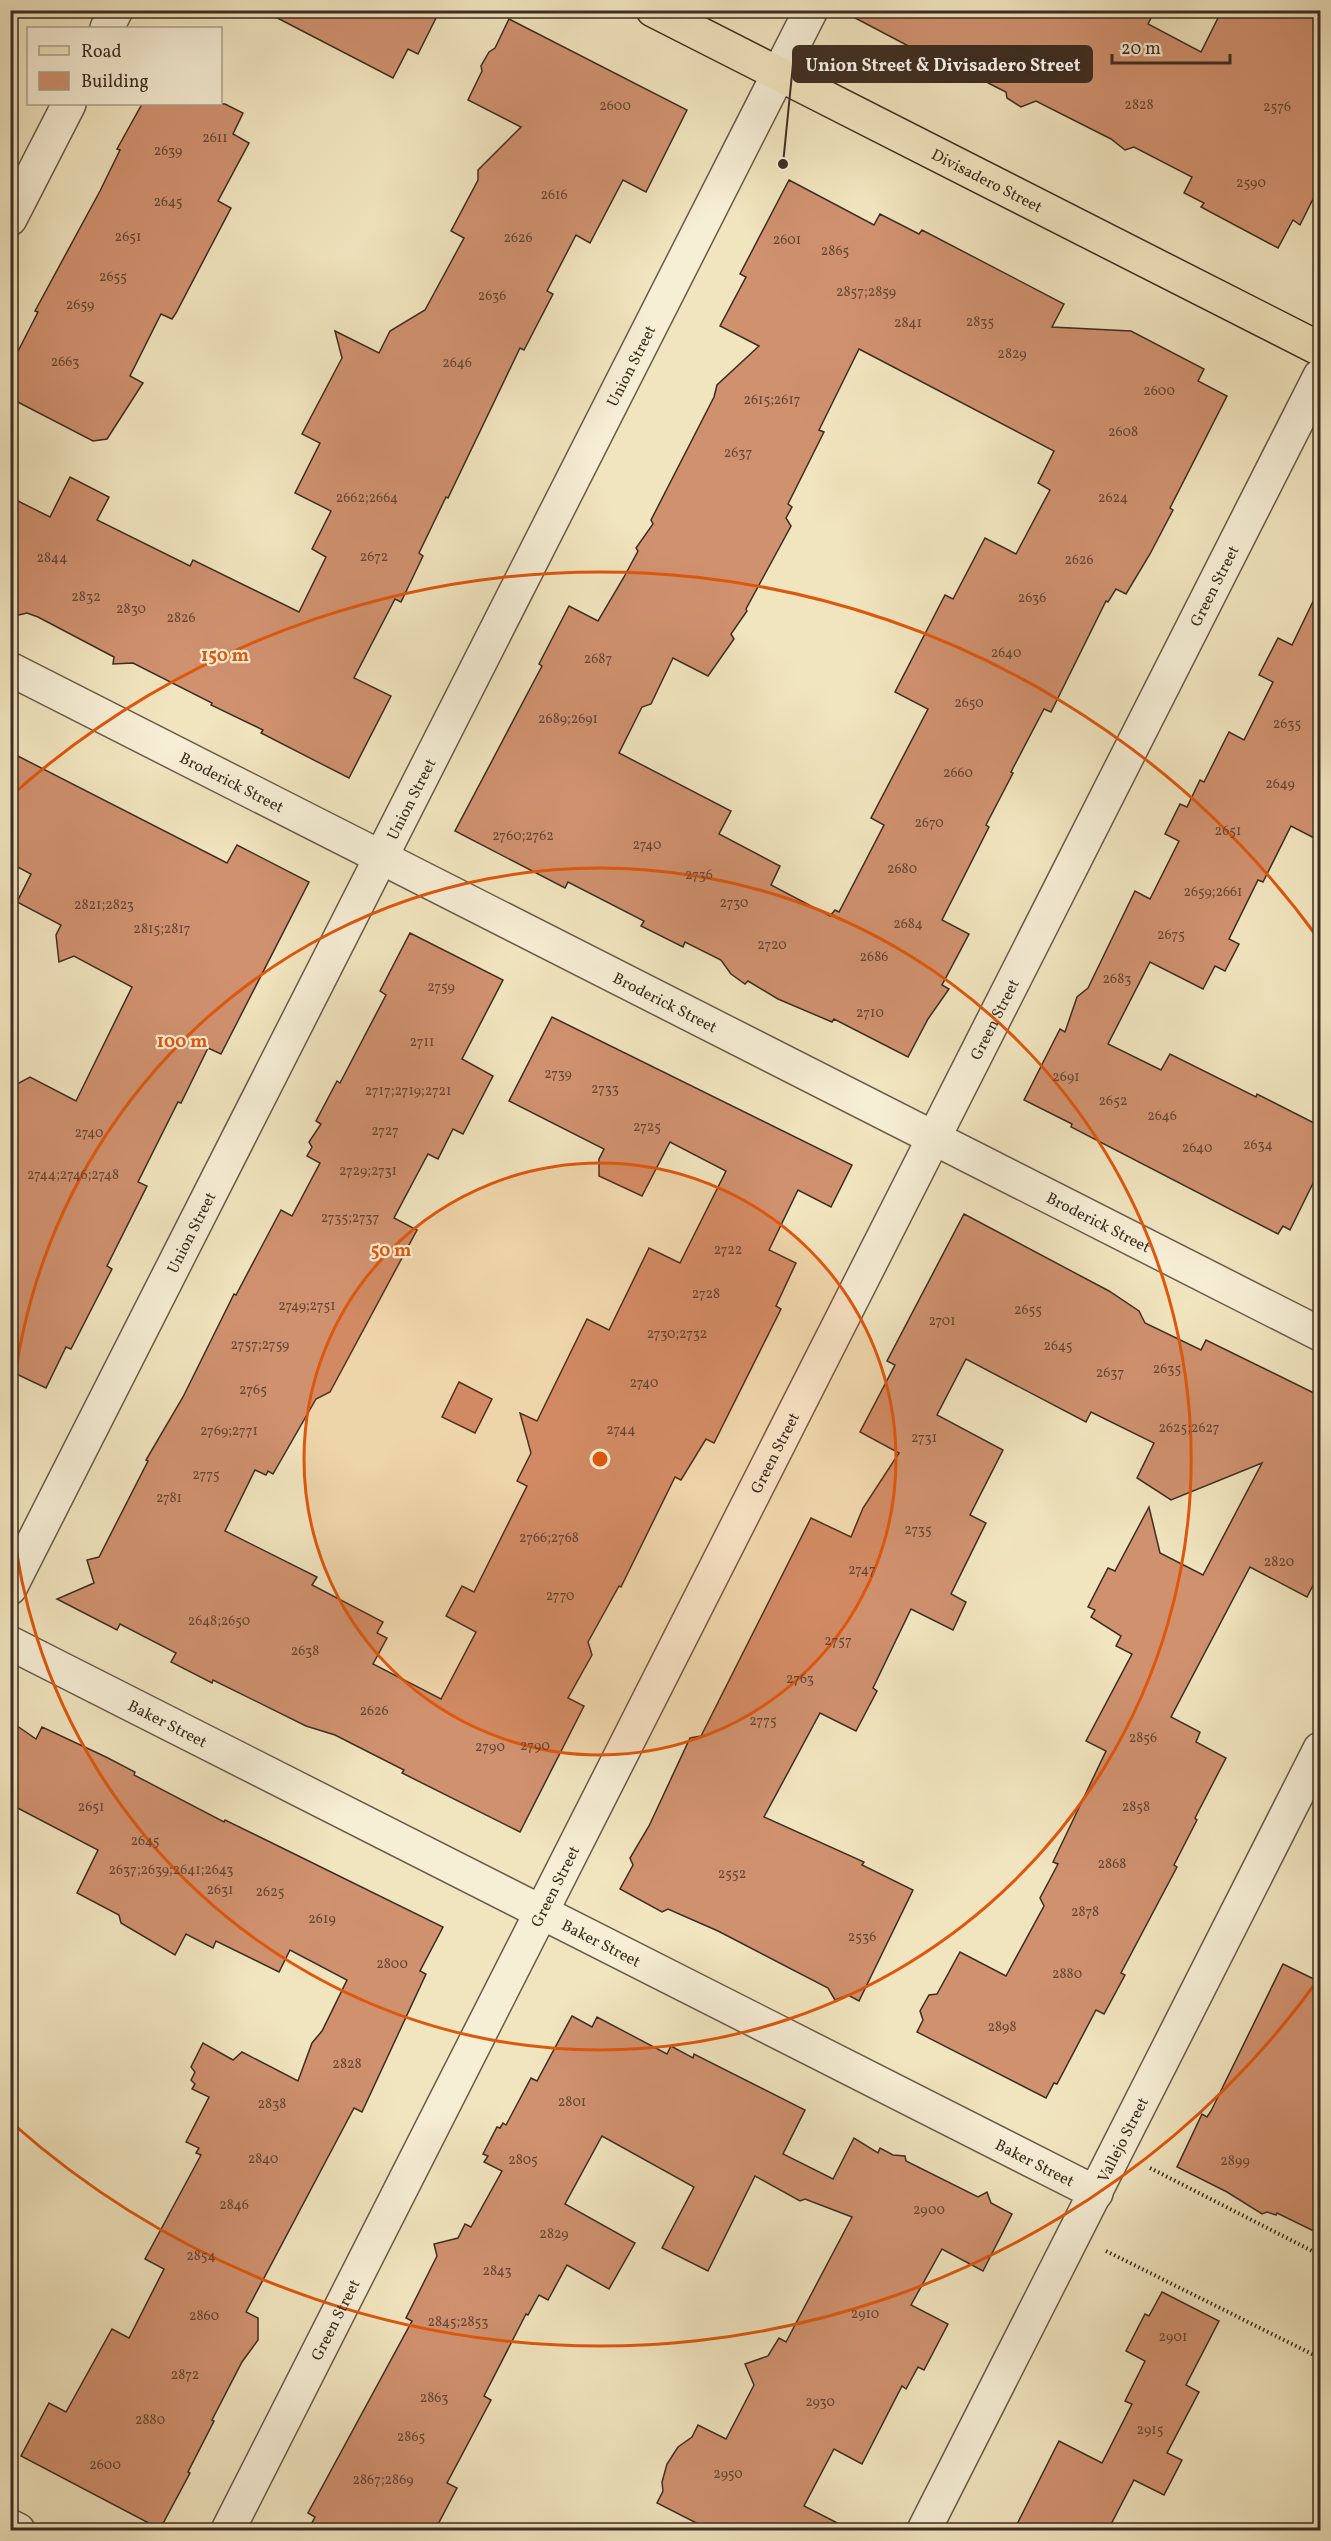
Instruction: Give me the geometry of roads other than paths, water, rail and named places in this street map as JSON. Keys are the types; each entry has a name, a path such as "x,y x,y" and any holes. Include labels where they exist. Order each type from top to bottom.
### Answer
{"main road":[{"name":"Divisadero Street","path":"653,10 1320,349"}],"street":[{"path":"108,27 116,10"},
{"name":"Union Street","path":"10,1588 811,10"},
{"path":"10,219 68,105"},
{"name":"Green Street","path":"228,2530 1320,376"},
{"name":"Broderick Street","path":"10,669 1320,1334"},
{"name":"Baker Street","path":"10,1643 1096,2193"},
{"name":"Vallejo Street","path":"924,2530 1320,1749"},
{"path":"10,2526 18,2530"}],"place":[{"name":"Union Street & Divisadero Street","path":"783,164"}]}
